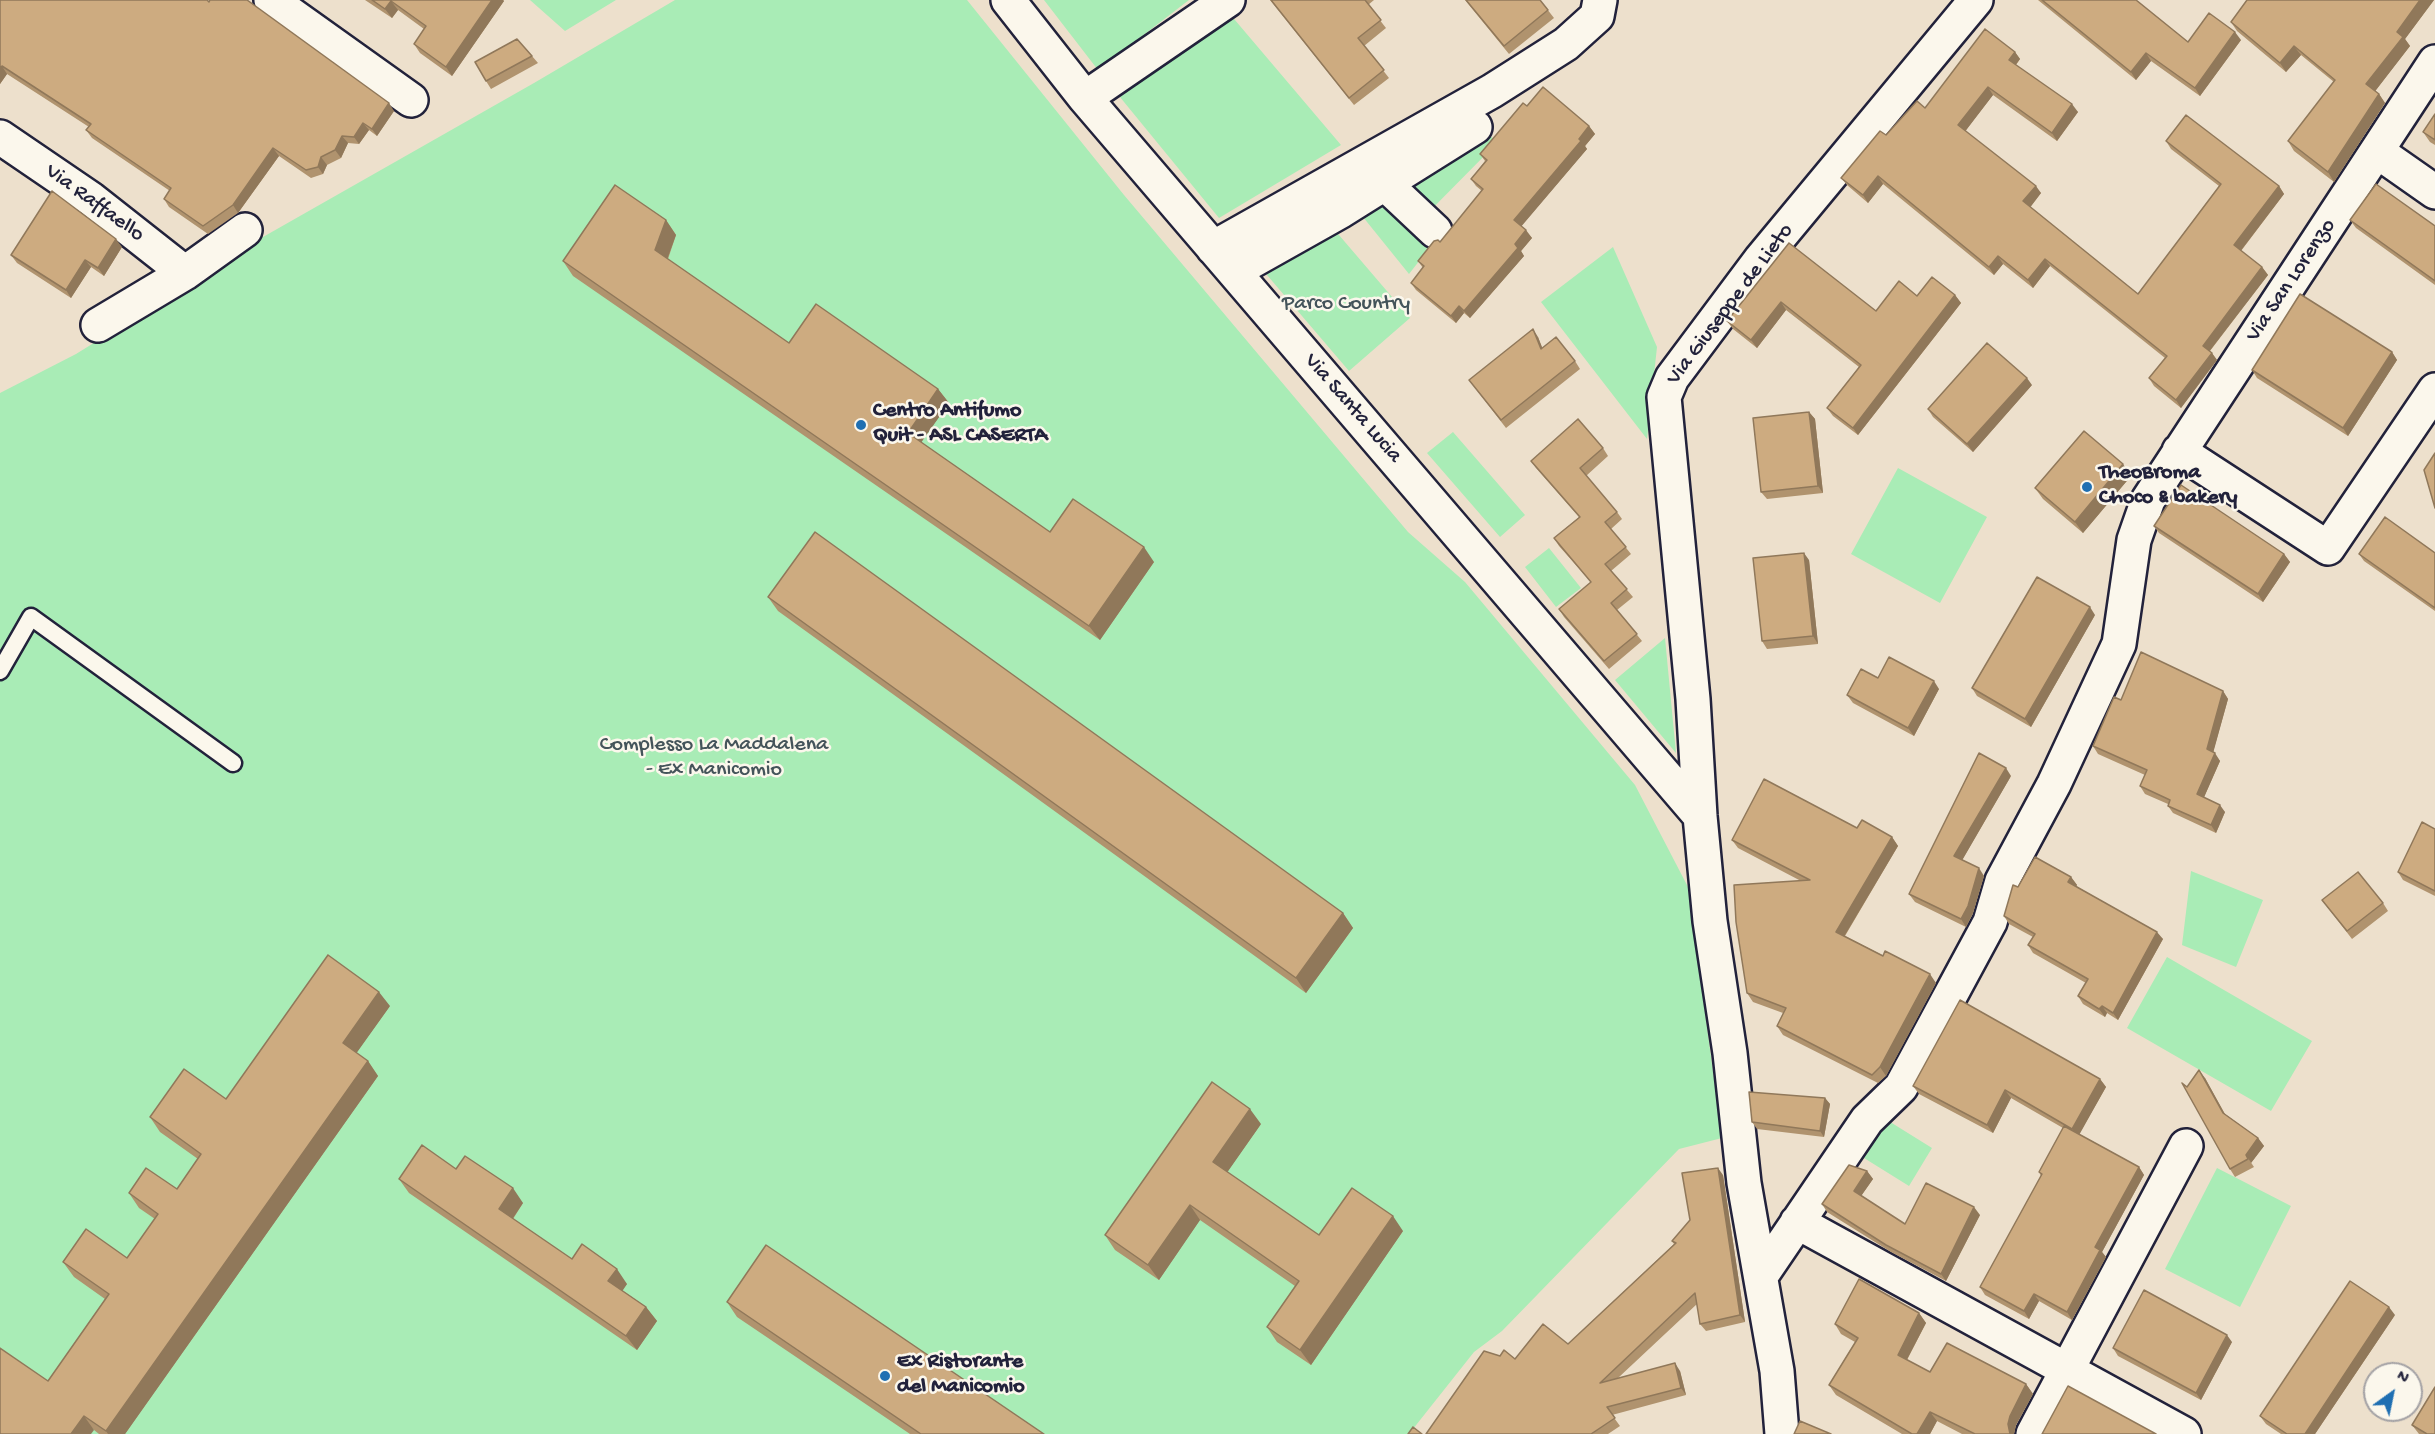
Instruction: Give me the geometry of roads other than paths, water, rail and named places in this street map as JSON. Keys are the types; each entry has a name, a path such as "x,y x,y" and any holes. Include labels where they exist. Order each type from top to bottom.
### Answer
{"street":[{"path":"271,0 411,100"},
{"name":"Via Santa Lucia","path":"1008,0 1085,98 1700,816"},
{"path":"1213,248 1511,80 1566,44 1597,16 1600,0"},
{"name":"Via Giuseppe de Lieto","path":"1782,1434 1777,1371 1744,1183 1730,1053 1710,921 1700,816 1693,699 1664,397 1672,378 1761,259 1976,0"},
{"path":"1085,98 1226,1"},
{"name":"Via San Lorenzo","path":"1761,1276 1867,1120 1901,1087 1990,922 2002,881 2054,784 2119,644 2134,540 2148,500 2435,62"},
{"path":"1245,265 1341,211 1475,127"},
{"name":"Via Raffaello","path":"0,137 91,199 185,273"},
{"path":"2378,152 2435,192"},
{"path":"1384,183 1435,231"},
{"path":"98,325 185,273 245,230"},
{"path":"2179,451 2328,548 2435,390"},
{"path":"2033,1434 2186,1146"},
{"path":"1797,1222 2067,1372 2184,1434"}],"lane":[{"path":"0,671 31,617 233,762"}],"place":[{"name":"Centro Antifumo Quit - ASL CASERTA","path":"861,425"},
{"name":"TheoBroma Choco & bakery","path":"2087,487"},
{"name":"Ex Ristorante del Manicomio","path":"885,1376"}],"park label":[{"name":"Parco Country","path":"1346,305"},
{"name":"Complesso La Maddalena - Ex Manicomio","path":"714,758"}]}
